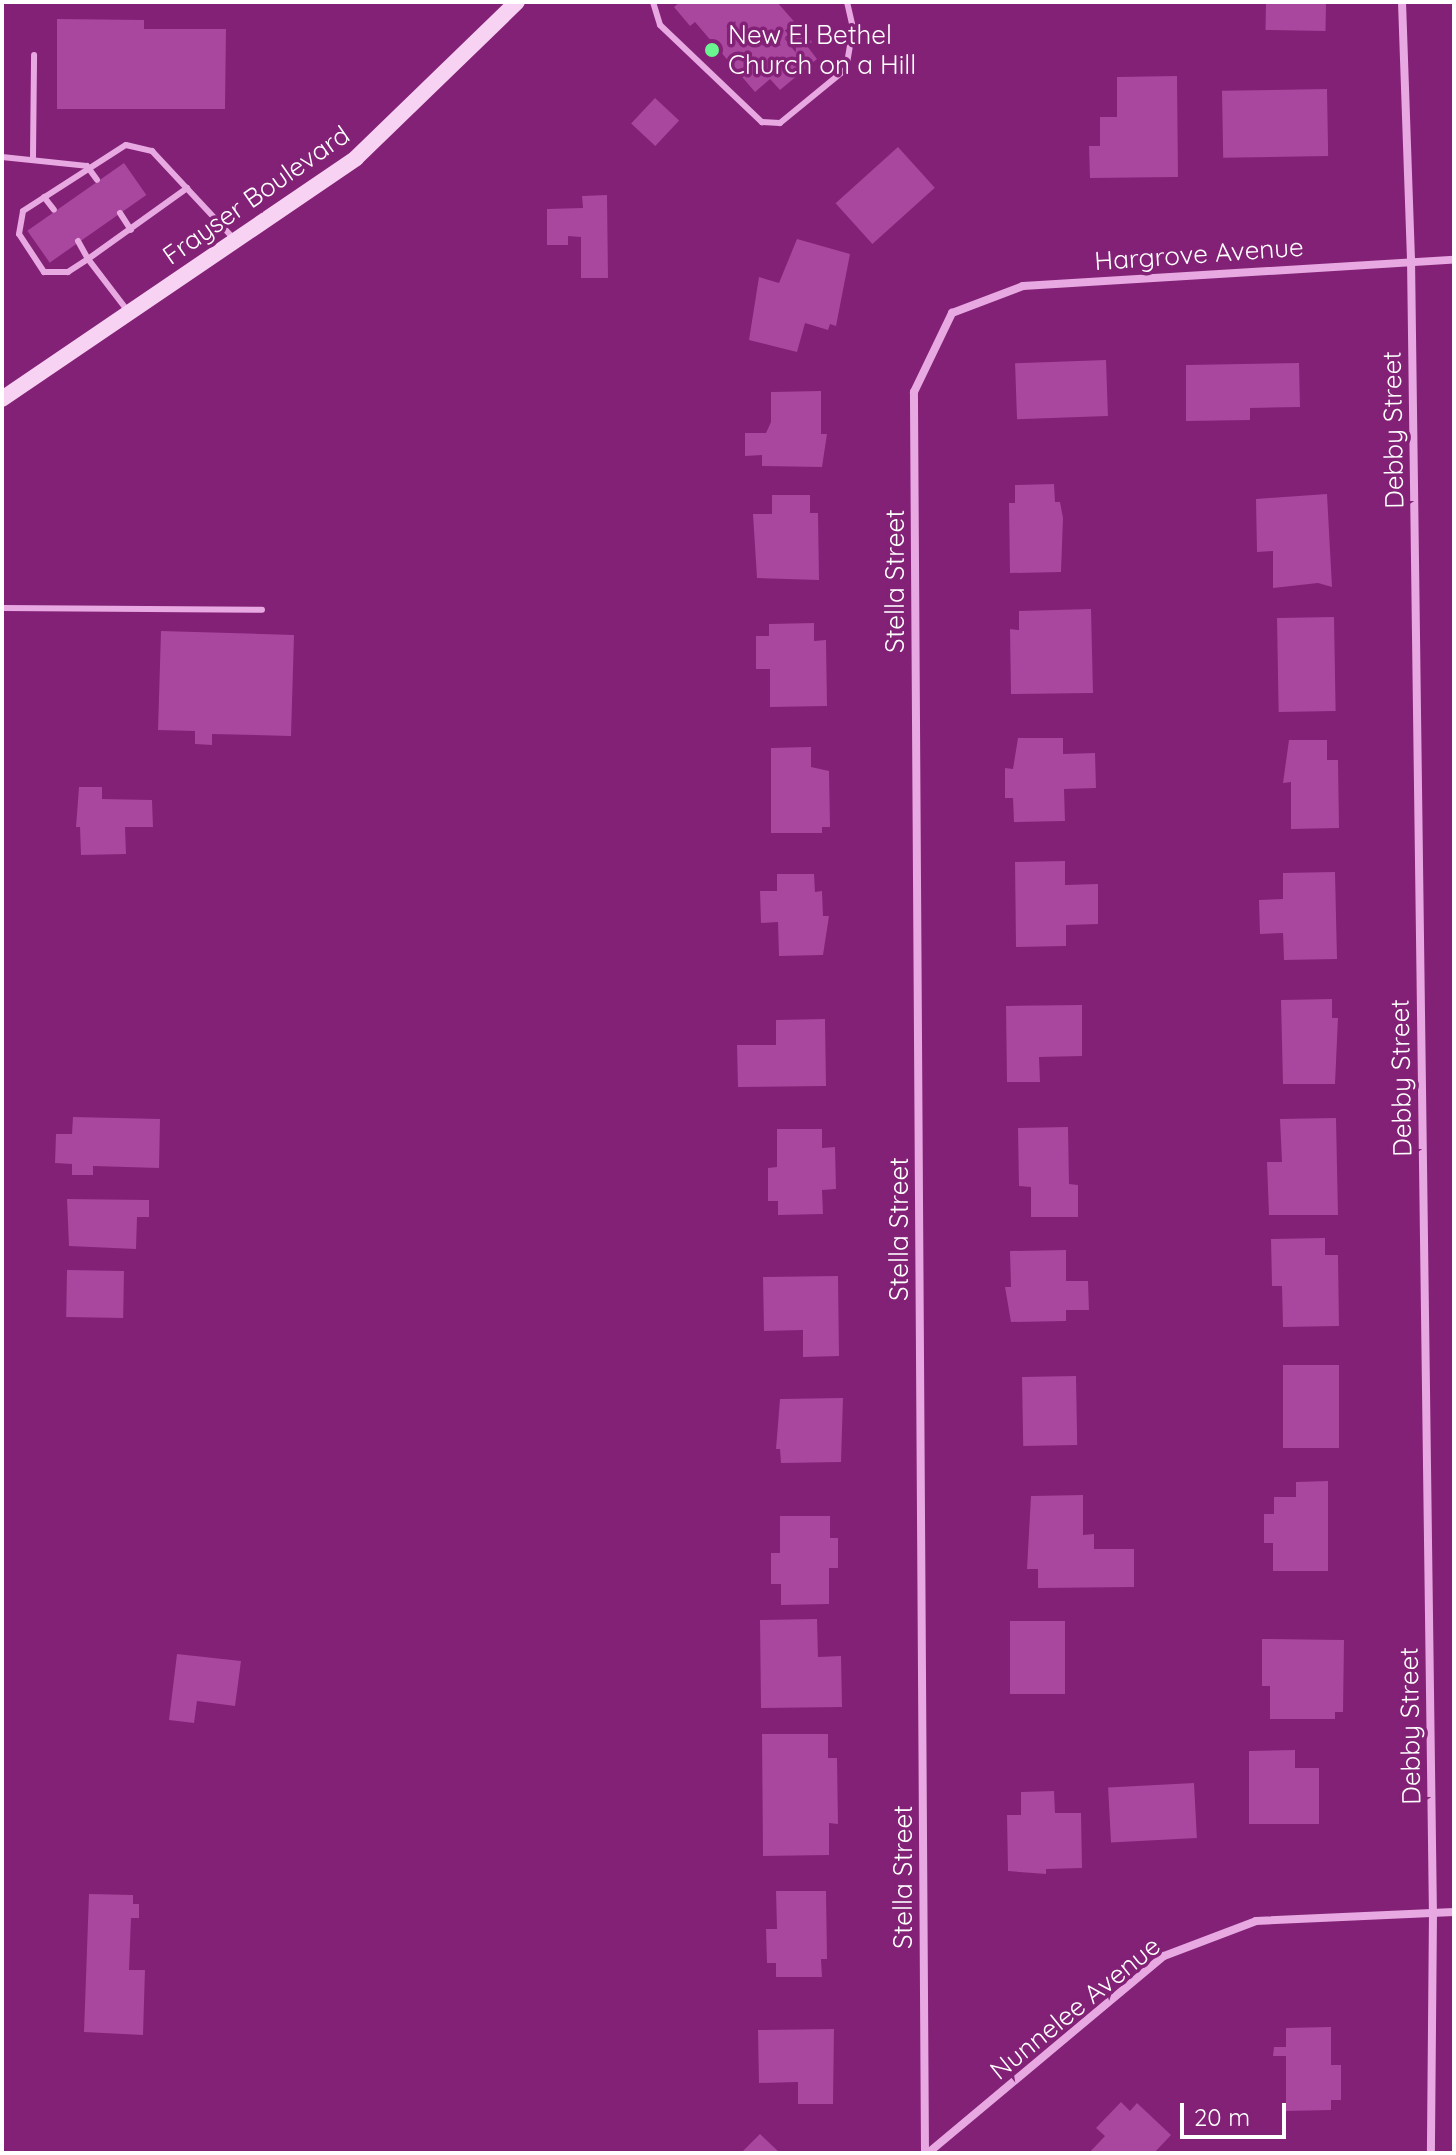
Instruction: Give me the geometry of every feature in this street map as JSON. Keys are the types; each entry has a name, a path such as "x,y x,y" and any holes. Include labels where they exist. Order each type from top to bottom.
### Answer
{"main road":[{"name":"Frayser Boulevard","path":"2,399 356,158 515,2"}],"street":[{"name":"Debby Street","path":"1402,2 1411,259 1433,1912 1431,2153"},
{"name":"Hargrove Avenue","path":"952,313 1023,286 1411,259 1454,260"},
{"name":"Stella Street","path":"926,2153 914,392 952,313"},
{"name":"Nunnelee Avenue","path":"926,2153 1164,1956 1256,1921 1454,1912"}],"lane":[{"path":"653,2 660,25 762,122 780,123 846,69 853,28 847,2"},
{"path":"33,157 34,55"},
{"path":"187,188 68,272 44,272 19,234 23,211 87,166 126,145 152,151 187,188 235,240"},
{"path":"2,157 33,157 87,166 97,180"},
{"path":"44,197 54,210"},
{"path":"120,213 131,230"},
{"path":"78,241 88,259 130,313"},
{"path":"2,608 262,610"}],"building":[{"path":"680,2 777,2 812,42 807,46 817,59 780,90 770,79 755,92 695,22 690,26 674,7"},
{"path":"1266,2 1326,3 1326,31 1266,30"},
{"path":"57,19 144,20 144,29 226,29 225,109 57,109"},
{"path":"1177,76 1178,177 1090,178 1089,146 1100,146 1100,117 1117,117 1117,77"},
{"path":"1327,89 1328,156 1223,158 1222,91"},
{"path":"655,98 679,121 655,146 631,124"},
{"path":"898,147 935,188 872,244 836,203"},
{"path":"124,163 146,195 50,263 27,231"},
{"path":"607,195 608,278 581,278 581,237 568,236 568,245 547,245 547,209 583,208 582,196"},
{"path":"797,239 850,254 836,326 830,324 828,330 805,323 797,352 749,340 759,277 779,283"},
{"path":"1106,360 1108,416 1017,419 1015,363"},
{"path":"1299,363 1300,407 1250,408 1250,420 1186,421 1186,365"},
{"path":"821,391 821,434 827,434 822,467 762,466 762,455 745,456 745,433 766,433 771,422 771,392"},
{"path":"1054,484 1055,502 1060,502 1063,518 1061,572 1010,573 1009,503 1015,503 1015,485"},
{"path":"1327,494 1332,587 1318,583 1273,588 1273,551 1257,552 1256,499"},
{"path":"772,495 810,495 810,513 818,513 819,580 757,578 753,514 772,514"},
{"path":"1091,609 1093,693 1011,694 1010,629 1019,630 1019,611"},
{"path":"1334,617 1336,711 1279,712 1277,618"},
{"path":"814,623 814,641 826,640 827,706 770,707 770,669 756,669 756,636 769,636 769,624"},
{"path":"161,631 294,635 291,736 212,734 212,745 195,744 195,731 158,730"},
{"path":"1018,738 1063,738 1063,754 1095,753 1096,788 1064,789 1065,821 1014,822 1013,798 1005,798 1005,768 1013,769"},
{"path":"1289,740 1327,740 1327,760 1338,760 1339,828 1291,829 1291,782 1283,783"},
{"path":"811,747 811,767 829,771 830,827 822,827 822,833 771,833 771,748"},
{"path":"79,787 102,787 102,799 152,800 153,827 125,827 126,854 81,855 80,827 76,827"},
{"path":"1065,861 1065,885 1098,884 1098,924 1066,925 1066,946 1016,947 1015,862"},
{"path":"1335,872 1337,959 1284,960 1283,933 1260,934 1259,900 1283,899 1283,873"},
{"path":"777,874 814,874 815,892 822,891 823,916 829,916 823,955 779,956 778,922 761,923 760,891 777,891"},
{"path":"1332,999 1332,1018 1338,1018 1335,1084 1283,1084 1281,1000"},
{"path":"1082,1005 1082,1056 1039,1057 1040,1082 1007,1082 1006,1006"},
{"path":"825,1019 826,1086 738,1087 737,1045 776,1045 776,1020"},
{"path":"73,1117 160,1119 159,1168 93,1166 93,1175 72,1175 72,1164 55,1163 56,1134 72,1134"},
{"path":"1336,1118 1338,1215 1269,1215 1267,1162 1282,1162 1280,1119"},
{"path":"1068,1127 1069,1184 1078,1185 1078,1217 1031,1217 1031,1187 1019,1186 1018,1128"},
{"path":"777,1129 822,1129 822,1148 835,1147 836,1189 822,1190 823,1214 778,1215 778,1201 768,1201 768,1168 777,1167"},
{"path":"67,1199 149,1200 149,1217 137,1217 136,1249 69,1246"},
{"path":"1325,1238 1325,1255 1338,1255 1339,1326 1283,1327 1282,1286 1272,1286 1271,1239"},
{"path":"1066,1250 1066,1281 1088,1281 1089,1310 1066,1310 1066,1321 1011,1322 1005,1287 1011,1287 1010,1251"},
{"path":"67,1270 124,1271 123,1318 66,1317"},
{"path":"838,1276 839,1356 803,1357 803,1330 764,1331 763,1277"},
{"path":"1283,1365 1339,1365 1339,1448 1283,1448"},
{"path":"1076,1376 1077,1445 1023,1446 1022,1377"},
{"path":"843,1398 841,1462 781,1463 780,1449 776,1449 780,1399"},
{"path":"1328,1481 1328,1571 1273,1571 1273,1543 1264,1543 1264,1514 1274,1514 1274,1497 1296,1497 1296,1482"},
{"path":"1083,1495 1083,1535 1094,1534 1094,1549 1134,1549 1134,1587 1038,1588 1038,1569 1027,1569 1031,1496"},
{"path":"780,1516 830,1516 830,1538 838,1538 838,1568 829,1568 829,1604 781,1605 781,1584 771,1584 771,1553 780,1553"},
{"path":"817,1619 818,1657 841,1656 842,1707 761,1708 760,1620"},
{"path":"1010,1621 1065,1621 1065,1694 1010,1694"},
{"path":"1262,1639 1344,1640 1343,1712 1335,1712 1335,1719 1270,1719 1270,1686 1262,1686"},
{"path":"177,1654 241,1661 235,1706 197,1701 194,1723 169,1720"},
{"path":"762,1734 828,1734 828,1758 837,1758 838,1824 829,1823 829,1855 763,1856"},
{"path":"1295,1750 1295,1768 1319,1768 1319,1824 1249,1824 1249,1751"},
{"path":"1194,1783 1197,1838 1111,1842 1108,1788"},
{"path":"1054,1791 1055,1813 1081,1813 1082,1868 1046,1869 1046,1874 1008,1871 1007,1815 1021,1815 1021,1792"},
{"path":"776,1891 826,1891 827,1959 821,1959 822,1977 776,1977 776,1963 767,1963 766,1929 777,1929"},
{"path":"89,1894 133,1895 133,1904 139,1904 139,1918 131,1918 129,1970 145,1970 143,2035 84,2032"},
{"path":"1331,2027 1331,2065 1341,2065 1341,2100 1331,2100 1331,2110 1286,2111 1286,2056 1273,2056 1274,2047 1286,2047 1286,2028"},
{"path":"834,2029 833,2104 798,2104 798,2082 759,2083 758,2030"},
{"path":"1121,2102 1130,2111 1137,2103 1171,2135 1154,2153 1089,2153 1105,2136 1096,2128"},
{"path":"760,2134 780,2153 741,2153"}],"place":[{"name":"New El Bethel Church on a Hill","path":"712,50"}]}
